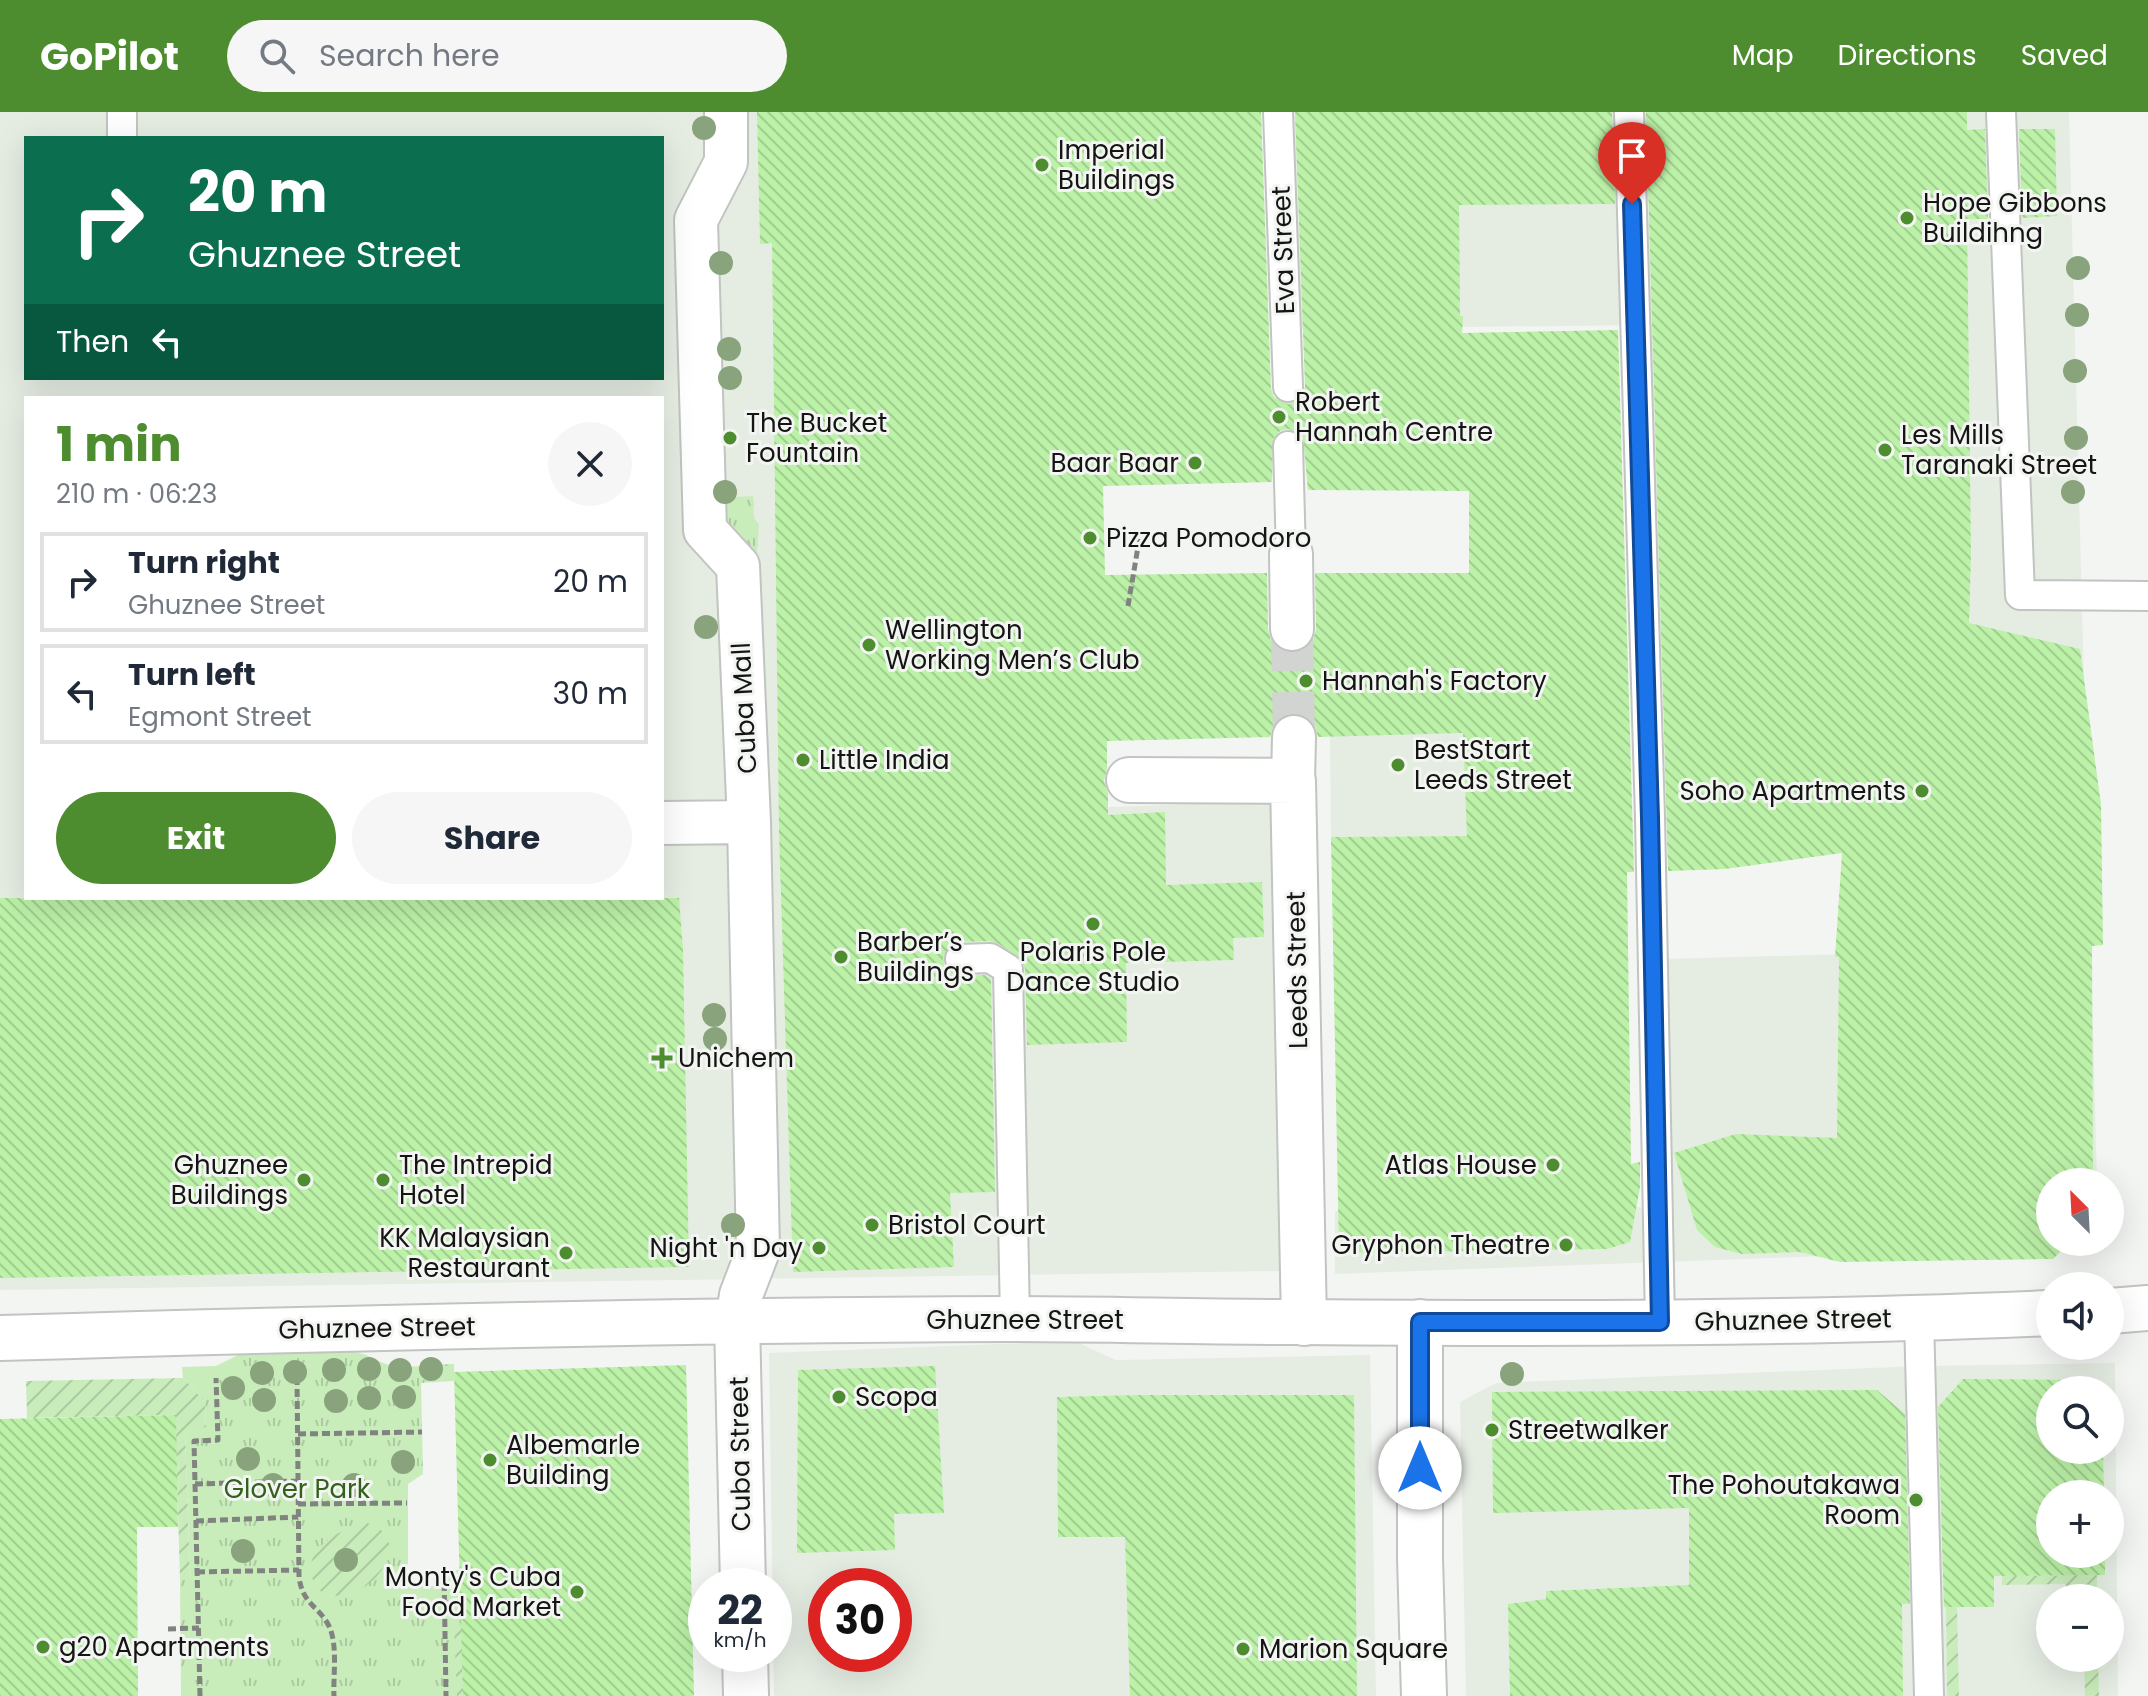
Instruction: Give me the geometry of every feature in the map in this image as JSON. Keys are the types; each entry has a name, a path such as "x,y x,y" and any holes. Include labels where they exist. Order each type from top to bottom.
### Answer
{"main road":[{"path":"1129,780 1293,781"},
{"name":"Leeds Street","path":"1293,781 1304,1323"},
{"path":"2124,1310 2148,1308"},
{"name":"Ghuznee Street","path":"0,1338 442,1325 737,1321 1660,1322 1919,1319 2036,1314"},
{"name":"Cuba Street","path":"737,1321 743,1568"},
{"path":"1420,1322 1420,1558 1424,1696"},
{"path":"745,1672 746,1696"}],"street":[{"name":"Cuba Mall","path":"726,112 726,162 696,220 705,530 738,566 749,822 758,1251 741,1295 737,1321"},
{"path":"1291,554 1292,629"},
{"path":"1293,781 1294,737"},
{"path":"664,823 749,822"}],"lane":[{"path":"122,112 122,136"},
{"name":"Eva Street","path":"1278,112 1288,387"},
{"path":"1629,112 1650,818 1660,1322"},
{"path":"2002,126 2020,595 2148,596"},
{"path":"1288,446 1291,554"},
{"path":"960,959 990,958 1008,969 1015,1319"},
{"path":"1919,1319 1929,1696"}],"path":[{"path":"1128,606 1140,535"},
{"path":"297,1376 301,1590 307,1602 329,1625 333,1637 334,1696"},
{"path":"200,1696 194,1441 218,1440 216,1378"},
{"path":"298,1434 422,1432"},
{"path":"195,1484 298,1481"},
{"path":"298,1504 407,1503"},
{"path":"196,1521 298,1517"},
{"path":"197,1572 299,1570"},
{"path":"444,1571 446,1696"},
{"path":"168,1629 199,1628"}],"shaded area":[{"path":"0,112 1244,112 1109,335 974,812 1271,801 1280,1271 0,1290"},
{"path":"1291,112 2069,112 2097,1168 2036,1168 2036,1248 1335,1274 1335,1211 1672,1207 1667,959 1987,950 1797,654 1653,657 1644,325 1297,329"},
{"name":"BestStart Leeds Street","path":"1466,733 1469,836 1331,837 1330,735"},
{"path":"1074,1341 1116,1360 1370,1355 1376,1696 774,1696 774,1672 792,1672 792,1568 772,1568 769,1353"},
{"path":"2115,1363 2115,1376 2036,1376 2036,1464 2116,1464 2116,1480 2036,1480 2036,1568 2117,1568 2117,1584 2036,1584 2036,1672 2118,1672 2118,1696 1466,1696 1460,1402 1496,1383 1918,1366"}],"green space":[{"path":"753,496 754,518 759,524 757,552 730,551 719,498"},
{"name":"Glover Park","path":"361,1353 397,1366 454,1364 454,1381 421,1383 423,1474 408,1484 408,1586 433,1586 433,1571 461,1570 463,1696 181,1696 180,1579 190,1578 185,1428 206,1426 205,1402 183,1378 182,1367 216,1366 238,1355"},
{"path":"183,1378 205,1402 206,1427 185,1429 190,1579 180,1579 175,1415 27,1418 26,1381"},
{"path":"367,1523 382,1531 389,1543 389,1556 382,1569 358,1591 342,1595 322,1592 312,1577 313,1557 337,1534"},
{"path":"2097,1575 2097,1584 2002,1585 2002,1576"},
{"path":"1946,1607 1957,1607 1959,1696 1947,1696"},
{"path":"462,1625 463,1696 457,1696 454,1626"},
{"path":"2084,1672 2098,1672 2099,1696 2085,1696"}],"building":[{"path":"757,112 1261,112 1271,388 1274,397 1288,404 1298,401 1305,386 1295,112 1612,112 1615,204 1459,205 1460,316 1463,316 1462,333 1618,330 1634,872 1627,872 1631,1164 1640,1162 1640,1187 1630,1242 1607,1249 1339,1253 1331,837 1467,836 1463,733 1318,737 1315,726 1307,717 1294,713 1283,716 1274,724 1270,737 1107,741 1104,781 1108,793 1108,815 1165,812 1166,885 1262,882 1264,937 1233,938 1234,960 1126,963 1127,1042 1027,1045 1025,969 1022,960 990,941 950,945 943,959 951,974 985,975 991,979 995,1192 950,1193 954,1267 793,1272 779,832 772,243 760,244","holes":["1288,429 1303,438 1308,490 1469,491 1469,573 1315,573 1316,629 1313,640 1304,650 1292,653 1280,649 1271,641 1267,573 1105,575 1103,486 1272,482 1273,439 1280,431"]},
{"path":"1646,112 1967,112 1967,130 1985,129 1988,219 1967,219 1969,623 2080,649 2101,805 2103,945 2092,946 2093,1168 2036,1168 2036,1256 2056,1256 2053,1259 1840,1262 1800,1252 1742,1254 1715,1247 1697,1230 1674,1153 1736,1134 1837,1138 1839,957 1835,957 1842,853 1725,869 1668,871"},
{"path":"2019,129 2055,129 2057,216 2022,218"},
{"path":"0,898 679,898 683,949 689,1267 0,1278"},
{"path":"686,1365 691,1568 688,1568 688,1672 693,1672 694,1696 463,1696 454,1372"},
{"path":"935,1366 944,1513 894,1514 895,1550 797,1553 798,1370"},
{"path":"1963,1379 2036,1380 2036,1464 2103,1464 2104,1480 2036,1480 2036,1568 2105,1568 2105,1575 1994,1576 1994,1607 1944,1607 1938,1407"},
{"path":"1877,1390 1905,1414 1910,1604 1902,1604 1903,1696 1510,1696 1508,1604 1546,1599 1546,1591 1689,1585 1689,1508 1493,1513 1492,1392"},
{"path":"1354,1395 1357,1696 1130,1696 1125,1537 1058,1537 1057,1397"},
{"path":"176,1415 178,1527 137,1527 138,1696 0,1696 0,1419"}],"tunnel":[{"path":"1292,629 1294,737"}],"place":[{"name":"Imperial Buildings","path":"1042,165"},
{"name":"Hope Gibbons Buildihng","path":"1907,218"},
{"name":"Robert Hannah Centre","path":"1279,417"},
{"name":"The Bucket Fountain","path":"730,438"},
{"name":"Les Mills Taranaki Street","path":"1885,450"},
{"name":"Baar Baar","path":"1195,463"},
{"name":"Pizza Pomodoro","path":"1090,538"},
{"name":"Wellington Working Men’s Club","path":"869,645"},
{"name":"Hannah's Factory","path":"1306,681"},
{"name":"Little India","path":"803,760"},
{"name":"BestStart Leeds Street","path":"1398,765"},
{"name":"Soho Apartments","path":"1922,791"},
{"name":"Polaris Pole Dance Studio","path":"1093,924"},
{"name":"Barber’s Buildings","path":"841,957"},
{"name":"Unichem","path":"662,1058"},
{"name":"Atlas House","path":"1553,1165"},
{"name":"Ghuznee Buildings","path":"304,1180"},
{"name":"The Intrepid Hotel","path":"383,1180"},
{"name":"Bristol Court","path":"872,1225"},
{"name":"Gryphon Theatre","path":"1566,1245"},
{"name":"Night 'n Day","path":"819,1248"},
{"name":"KK Malaysian Restaurant","path":"566,1253"},
{"name":"Scopa","path":"839,1397"},
{"name":"Streetwalker","path":"1492,1430"},
{"name":"Albemarle Building","path":"490,1460"},
{"name":"The Pohoutakawa Room","path":"1916,1500"},
{"name":"Monty's Cuba Food Market","path":"577,1592"},
{"name":"g20 Apartments","path":"43,1647"},
{"name":"Marion Square","path":"1243,1649"}],"route":[{"path":"1420,1468 1420,1322 1660,1322 1650,818 1632,204"}]}
